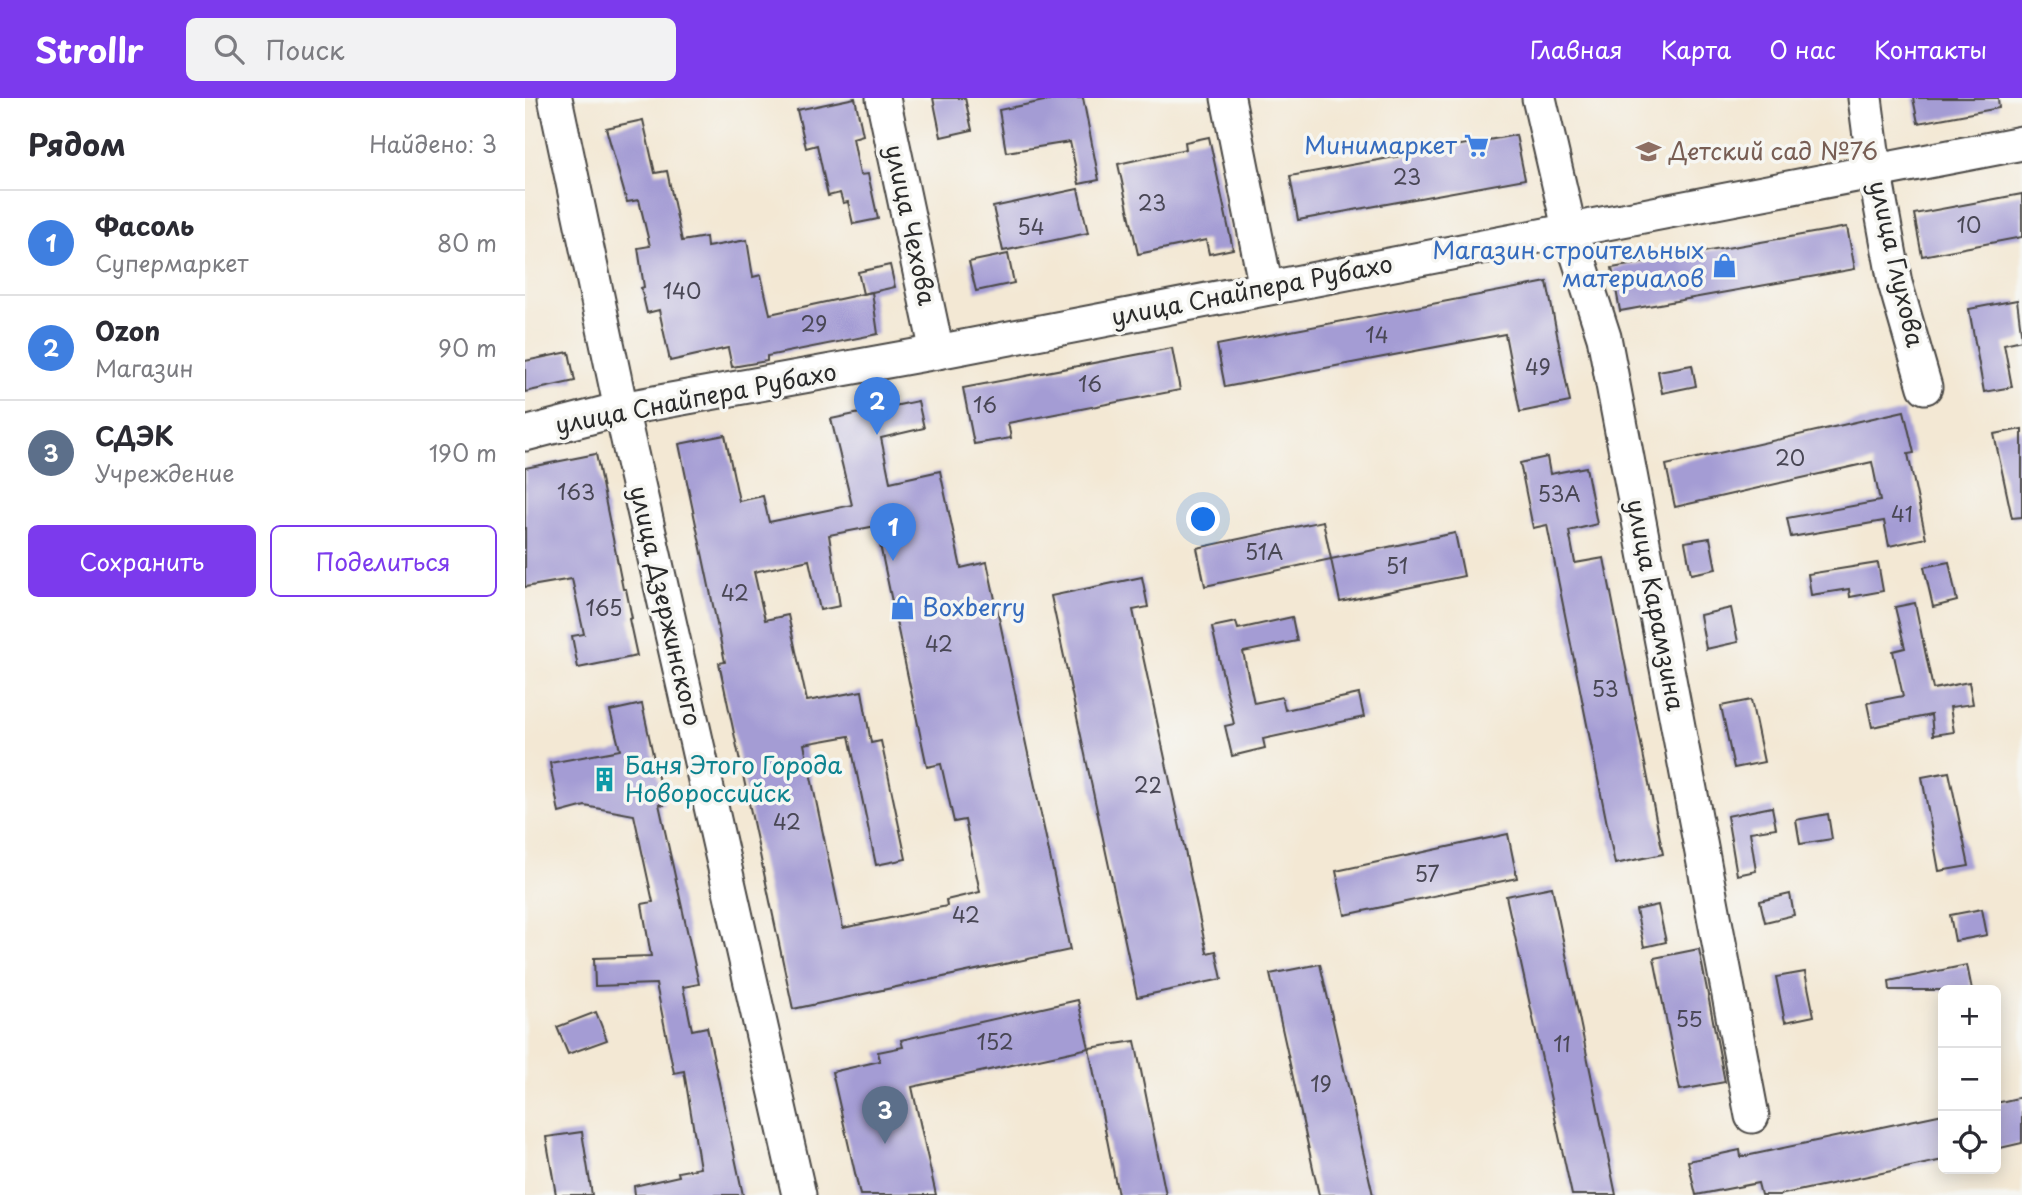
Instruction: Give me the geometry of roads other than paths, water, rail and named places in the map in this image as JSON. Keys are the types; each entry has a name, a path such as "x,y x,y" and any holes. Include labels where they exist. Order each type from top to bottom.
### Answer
{"street":[{"name":"улица Дзержинского","path":"555,98 621,409 799,1195"},
{"name":"улица Чехова","path":"883,98 937,352"},
{"path":"1228,98 1266,288"},
{"name":"улица Карамзина","path":"1539,98 1570,232 1604,337 1752,1116"},
{"name":"улица Глухова","path":"1865,98 1875,174 1895,283 1925,387"},
{"name":"улица Снайпера Рубахо","path":"525,435 621,409 1570,232 2022,143"}],"place":[{"name":"Минимаркет","path":"1477,146"},
{"name":"Детский сад №76","path":"1649,152"},
{"name":"Магазин строительных материалов","path":"1724,265"},
{"name":"Ozon","path":"877,435"},
{"name":"Фасоль","path":"893,561"},
{"name":"Boxberry","path":"902,608"},
{"name":"Баня Этого Города Новороссийск","path":"605,780"},
{"name":"СДЭК","path":"885,1144"}]}
